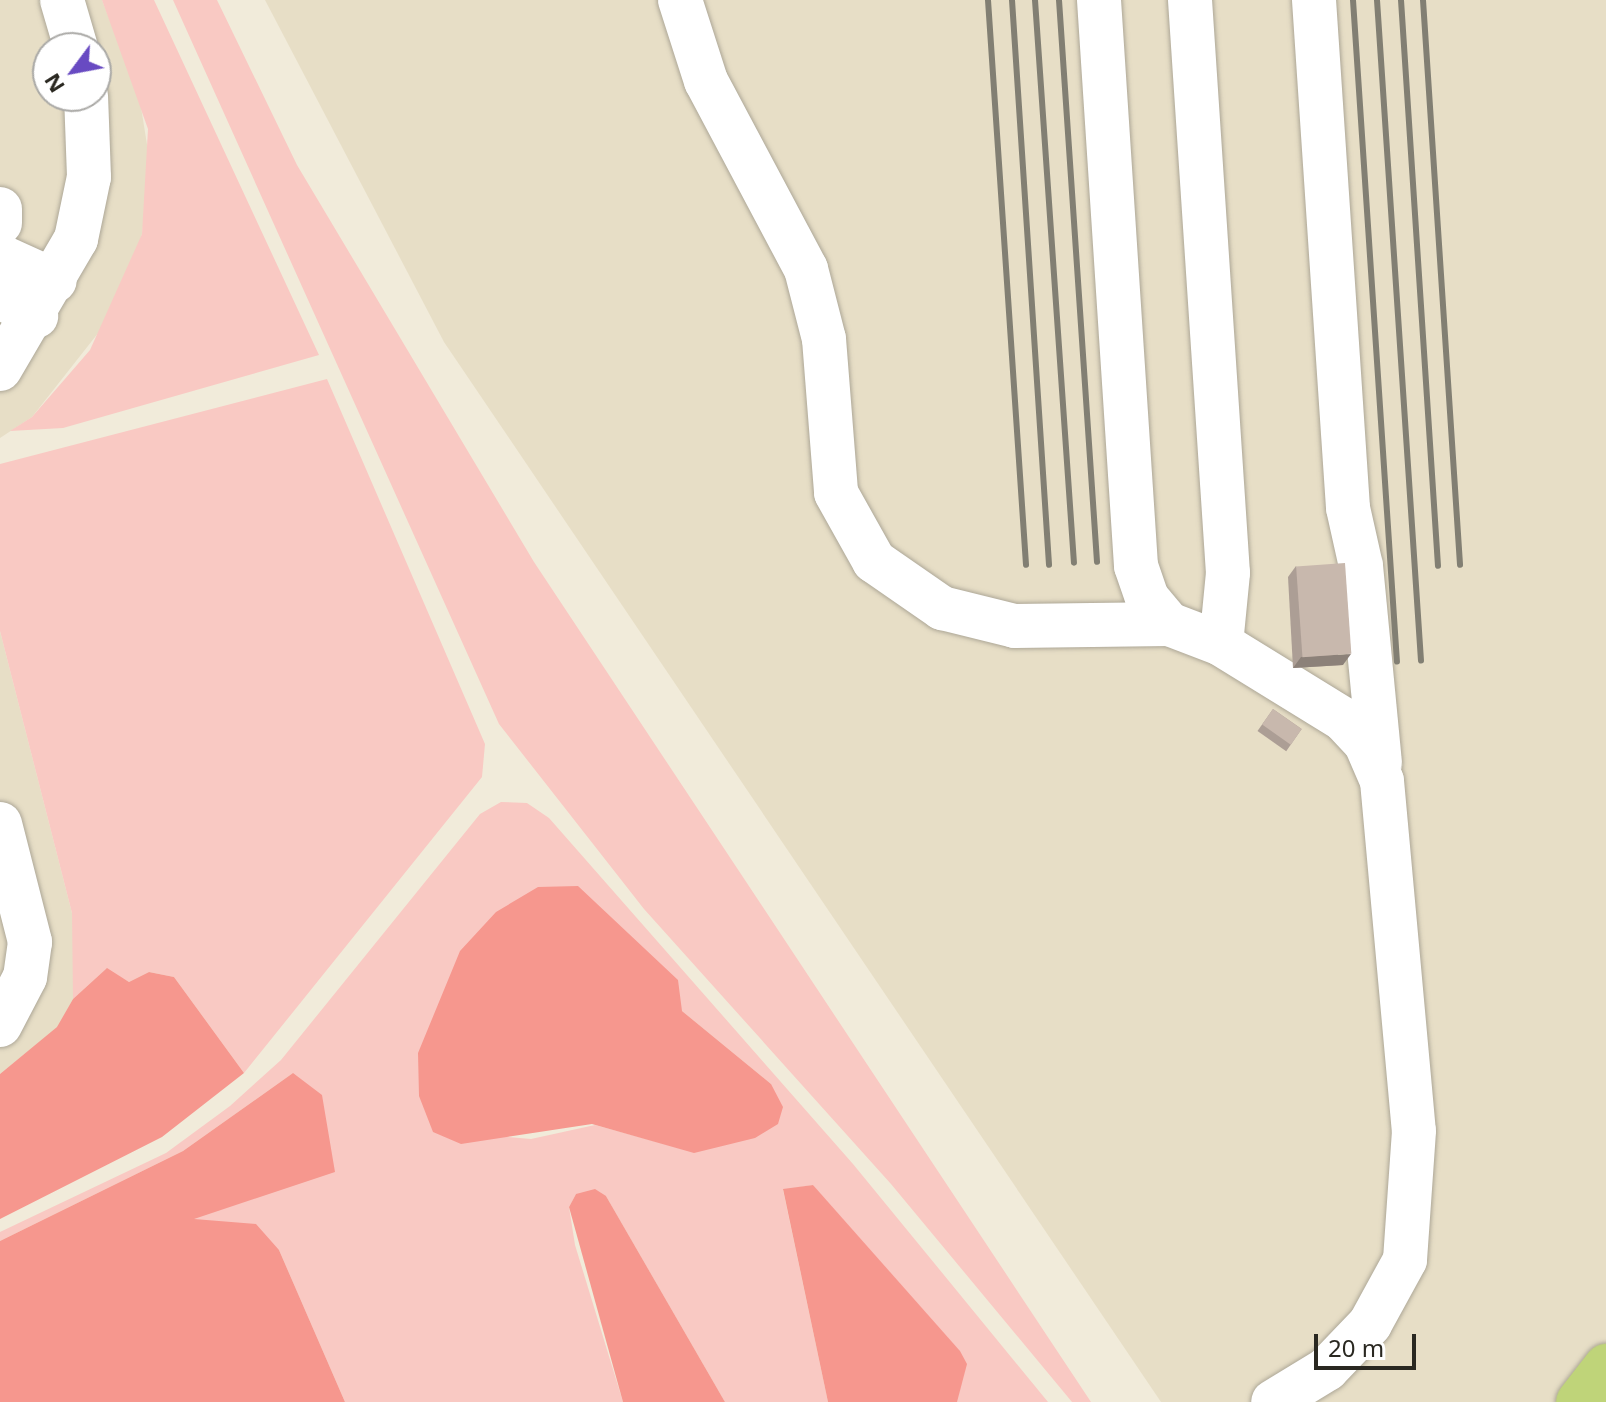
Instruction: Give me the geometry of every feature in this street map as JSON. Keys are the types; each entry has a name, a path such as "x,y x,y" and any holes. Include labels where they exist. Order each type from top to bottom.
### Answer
{"main road":[{"path":"1578,1402 1606,1366"}],"street":[{"path":"62,0 71,32"},
{"path":"680,0 706,81 806,269 824,339 836,493 874,561 942,608 1015,626 1169,624 1221,644 1343,719 1366,744 1382,781"},
{"path":"1099,0 1136,566 1147,598 1169,624"},
{"path":"1190,0 1228,573 1221,644"},
{"path":"1284,1396 1327,1369 1370,1324 1405,1260 1414,1131 1361,566 1348,508 1314,0"},
{"path":"0,369 30,298 76,239 89,177 87,112"},
{"path":"0,209 0,223"},
{"path":"0,256 30,298"},
{"path":"0,824 30,942 25,977 0,1025"}],"shaded area":[{"path":"0,0 102,0 139,95 150,163 142,234 121,304 32,417 0,438"},
{"path":"102,0 154,0 319,355 63,428 10,431 32,417 90,350 142,234 148,129"},
{"path":"173,0 217,0 297,165 534,562 1091,1402 1072,1402 891,1184 644,909 499,724"},
{"path":"265,0 1606,0 1606,1402 1161,1402 444,342"},
{"path":"327,379 485,744 482,777 244,1073 174,977 149,972 129,982 106,969 73,999 72,913 0,631 0,464"},
{"path":"0,631 72,913 77,959 73,999 58,1027 0,1074"},
{"path":"501,802 527,803 549,818 853,1164 1048,1402 957,1402 813,1185 783,1190 828,1402 725,1402 606,1196 576,1194 569,1207 575,1245 623,1402 345,1402 279,1250 192,1220 293,1073 183,1151 0,1241 0,1232 166,1153 230,1106 281,1060 480,814","holes":["682,1011 771,1084 694,1152 595,1125 531,1139 484,1135"]},
{"path":"578,886 678,980 682,1011 771,1084 783,1107 778,1124 755,1138 694,1153 592,1124 461,1144 433,1132 419,1096 418,1053 460,951 496,912 538,887"},
{"path":"107,968 129,982 149,972 174,977 244,1073 162,1137 0,1219 0,1074 57,1027 73,999"},
{"path":"293,1073 322,1095 335,1172 194,1219 256,1224 279,1250 345,1402 0,1402 0,1241 183,1151"},
{"path":"813,1185 960,1351 967,1364 957,1402 828,1402 783,1189"},
{"path":"595,1189 606,1196 725,1402 623,1402 569,1207 576,1194"}],"building":[{"path":"1345,563 1351,654 1302,657 1296,566"},
{"path":"1273,709 1302,729 1291,745 1262,725"}],"railway":[{"path":"988,0 1026,565"},
{"path":"1012,0 1049,565"},
{"path":"1035,0 1074,563"},
{"path":"1059,0 1097,562"},
{"path":"1353,0 1397,662"},
{"path":"1377,0 1421,661"},
{"path":"1401,0 1438,566"},
{"path":"1423,0 1460,565"}]}
